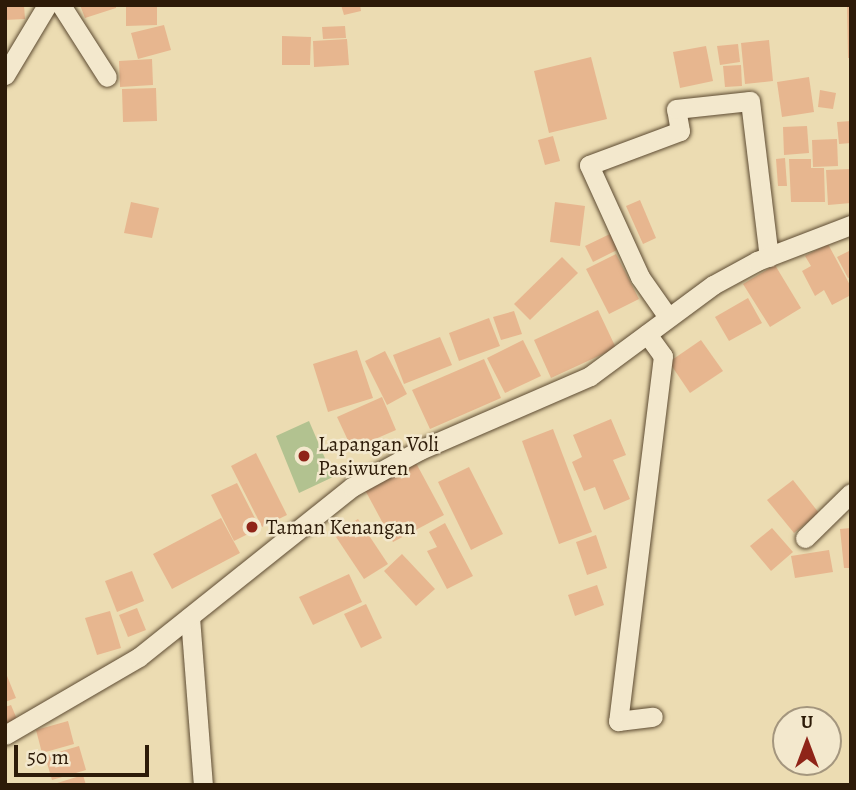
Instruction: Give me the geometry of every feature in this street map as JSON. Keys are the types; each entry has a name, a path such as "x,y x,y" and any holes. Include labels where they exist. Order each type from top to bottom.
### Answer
{"street":[{"path":"6,73 47,5"},
{"path":"61,5 107,77"},
{"path":"667,317 640,277 589,165 680,131 676,109 750,101 769,257"},
{"path":"5,735 139,657 242,571 352,487 419,450 590,376 713,285 769,257 851,225"},
{"path":"647,334 663,356 618,720 653,717"},
{"path":"805,538 851,493"},
{"path":"190,617 203,785"}],"green space":[{"name":"Lapangan Voli Pasiwuren","path":"309,421 333,477 299,493 276,436"}],"building":[{"path":"5,5 24,5 25,19 5,20"},
{"path":"80,5 116,5 116,8 85,18"},
{"path":"341,5 360,5 361,11 344,15"},
{"path":"847,5 851,5 851,58 848,58"},
{"path":"157,6 157,25 126,26 126,7"},
{"path":"164,25 171,50 138,59 131,33"},
{"path":"345,26 346,38 323,39 322,27"},
{"path":"282,36 311,37 310,65 282,65"},
{"path":"347,39 349,65 314,67 313,41"},
{"path":"769,40 773,81 745,84 741,43"},
{"path":"738,44 740,62 720,65 717,46"},
{"path":"706,46 713,81 680,88 673,52"},
{"path":"591,57 607,119 549,133 534,71"},
{"path":"152,59 153,85 120,87 119,61"},
{"path":"741,65 742,86 725,87 723,66"},
{"path":"809,77 814,112 782,117 777,82"},
{"path":"156,88 157,121 123,122 122,89"},
{"path":"820,90 836,93 833,109 818,107"},
{"path":"851,121 851,143 839,144 837,122"},
{"path":"807,126 809,153 784,155 783,127"},
{"path":"553,136 560,161 545,165 538,140"},
{"path":"837,139 838,166 813,167 812,140"},
{"path":"785,158 787,186 778,186 776,159"},
{"path":"789,159 811,159 811,168 824,168 825,202 791,202"},
{"path":"851,169 851,203 828,205 826,170"},
{"path":"640,200 656,238 643,244 626,206"},
{"path":"131,202 159,208 152,238 124,233"},
{"path":"555,202 585,206 580,246 550,242"},
{"path":"612,233 619,249 593,262 585,246"},
{"path":"828,244 851,287 851,295 832,305 824,290 815,296 802,271 811,266 805,256"},
{"path":"851,250 851,277 848,278 837,257"},
{"path":"616,254 639,299 609,314 586,269"},
{"path":"562,257 578,273 530,320 514,304"},
{"path":"775,265 801,308 770,327 743,284"},
{"path":"748,298 762,323 729,341 715,317"},
{"path":"598,310 616,348 551,378 534,340"},
{"path":"514,311 522,334 501,340 493,317"},
{"path":"489,318 500,346 459,361 449,333"},
{"path":"440,337 452,365 404,384 393,355"},
{"path":"523,340 541,376 505,393 487,358"},
{"path":"701,340 723,371 690,393 669,362"},
{"path":"357,350 373,398 328,412 313,364"},
{"path":"385,351 407,394 387,405 365,361"},
{"path":"484,359 501,398 430,429 412,390"},
{"path":"382,397 396,430 352,449 337,417"},
{"path":"611,419 626,455 613,460 630,499 604,510 595,487 584,491 572,462 582,457 573,435"},
{"path":"553,429 592,532 559,544 522,441"},
{"path":"256,453 287,515 262,527 231,466"},
{"path":"416,463 444,515 393,542 365,490"},
{"path":"469,467 503,534 471,550 438,482"},
{"path":"793,480 819,513 794,533 767,500"},
{"path":"237,483 260,528 234,541 211,495"},
{"path":"221,518 240,553 172,589 153,554"},
{"path":"358,519 388,564 364,579 334,534"},
{"path":"445,523 473,576 447,589 427,551 437,547 429,532"},
{"path":"772,528 793,552 771,571 750,546"},
{"path":"851,528 851,568 844,568 840,529"},
{"path":"596,535 607,568 587,575 576,542"},
{"path":"829,550 833,572 795,578 791,556"},
{"path":"402,554 435,589 416,606 384,571"},
{"path":"132,571 144,601 117,612 105,581"},
{"path":"349,574 362,602 313,625 299,597"},
{"path":"597,585 604,605 575,616 568,595"},
{"path":"366,604 382,638 361,648 344,614"},
{"path":"137,608 146,630 128,637 119,615"},
{"path":"110,611 121,648 97,655 85,618"},
{"path":"5,671 16,698 5,702"},
{"path":"11,705 19,724 5,729 5,707"},
{"path":"68,721 74,744 42,753 36,730"},
{"path":"79,746 86,770 52,780 45,756"},
{"path":"83,775 86,785 54,785 54,784"}],"place":[{"name":"Lapangan Voli Pasiwuren","path":"304,456"},
{"name":"Taman Kenangan","path":"252,527"}]}
